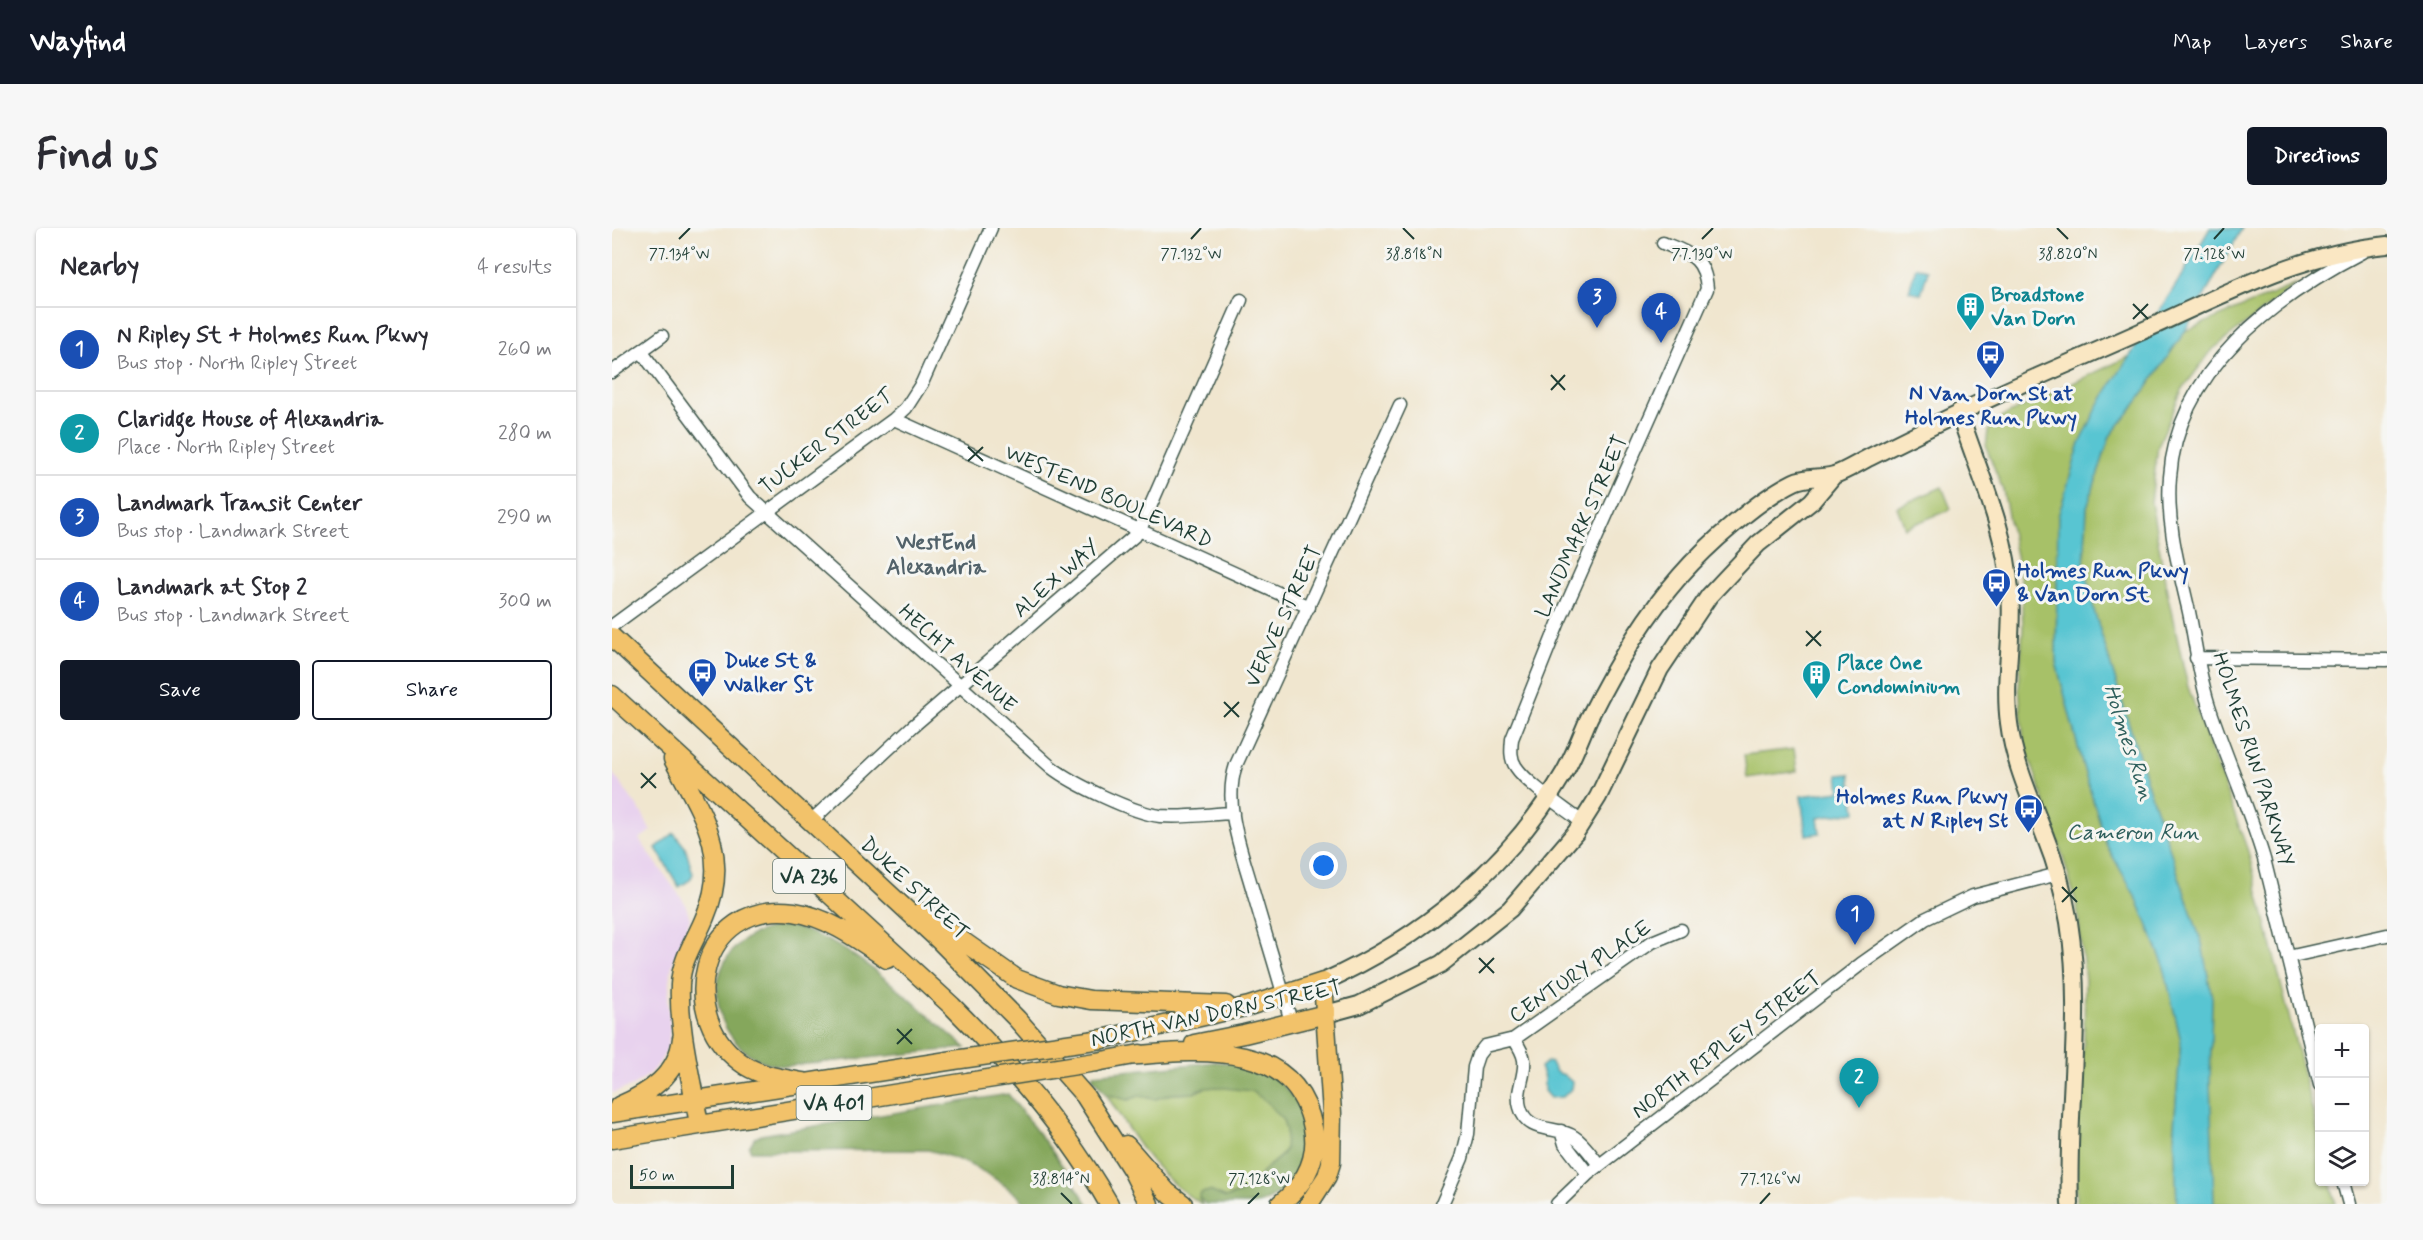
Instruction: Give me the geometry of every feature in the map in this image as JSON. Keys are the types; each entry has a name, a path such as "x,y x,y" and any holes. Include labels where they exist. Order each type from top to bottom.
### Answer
{"main road":[{"name":"NORTH VAN DORN STREET","path":"808,1083 1102,1040 1249,1006 1323,982 1381,954 1411,935 1458,898 1494,865 1541,810 1566,770 1590,717 1645,620 1683,572 1725,531 1773,495 1797,480 1833,476 1959,412 2294,266 2321,257 2380,245"},
{"path":"1959,412 2003,537 2012,627 2007,695 2014,752 2058,874 2069,926 2075,991 2070,1122 2070,1204"},
{"name":"NORTH VAN DORN STREET","path":"722,1121 1096,1062 1244,1034 1359,1005 1441,964 1510,909 1550,865 1598,797 1660,669 1695,617 1731,571 1781,524 1812,501 1833,476"},
{"name":"DUKE STREET","path":"612,637 940,941 1017,1019 1084,1096 1132,1170 1149,1204"},
{"name":"VA 236","path":"612,695 666,747 952,1006 988,1042 1042,1104 1078,1153 1109,1204"},
{"path":"666,747 698,805 710,835 717,863 712,900 687,952 680,986 683,1022 699,1125"},
{"path":"873,879 1017,979 1058,994 1091,1000 1249,1006"},
{"path":"808,1083 780,1078 749,1068 727,1050 710,1025 704,1005 702,983 705,967 721,938 733,925 744,919 755,914 779,911 795,912 819,919 847,933 952,1006"},
{"path":"1309,1204 1323,1184 1331,1163 1332,1113 1323,982"},
{"path":"612,1111 643,1095 661,1081 676,1061 683,1022"},
{"path":"1128,1056 1205,1051 1234,1054 1272,1068 1285,1077 1298,1091 1306,1106 1315,1136 1311,1165 1303,1182 1280,1204"},
{"name":"VA 401","path":"612,1111 719,1098 808,1083"},
{"path":"1084,1096 1154,1178 1183,1204"},
{"path":"719,1098 722,1121"},
{"name":"VA 401","path":"612,1139 722,1121"}],"street":[{"name":"TUCKER STREET","path":"612,626 906,408 922,383 991,228"},
{"name":"LANDMARK STREET","path":"1582,822 1515,766 1510,753 1512,739 1558,624 1707,289 1706,272 1693,256 1663,243"},
{"name":"HOLMES RUN PARKWAY","path":"2317,1078 2256,831 2210,710 2196,658 2171,527 2169,476 2180,429 2204,380 2217,361 2264,315 2303,287 2380,245"},
{"name":"ALEX WAY","path":"810,822 912,727 1139,532 1241,300"},
{"path":"612,372 662,336"},
{"name":"HECHT AVENUE","path":"641,351 739,485 765,512 1060,774 1126,805 1161,816 1233,813"},
{"name":"VERVE STREET","path":"1291,1022 1238,837 1231,786 1236,765 1400,405"},
{"name":"WESTEND BOULEVARD","path":"894,419 1139,532 1309,607"},
{"path":"2196,658 2387,660"},
{"name":"NORTH RIPLEY STREET","path":"1557,1204 1587,1174 1861,964 1925,919 1973,896 2058,874"},
{"name":"CENTURY PLACE","path":"1599,1165 1575,1137 1561,1131 1546,1130 1534,1124 1524,1115 1519,1106 1524,1058 1514,1039 1652,942 1681,930"},
{"path":"2288,957 2387,935"},
{"path":"1442,1204 1462,1158 1468,1134 1474,1066 1478,1054 1485,1046 1514,1039"},
{"path":"1561,1131 1565,1144 1587,1174"},
{"path":"2344,1186 2349,1204"}],"shaded area":[{"path":"612,772 642,813 651,831 639,839 685,903 690,919 672,965 668,1000 670,1029 668,1046 660,1062 647,1076 633,1086 612,1093"}],"green space":[{"path":"2297,284 2212,350 2182,390 2158,446 2151,502 2168,597 2188,687 2248,851 2315,1121 2315,1186 2331,1186 2336,1204 2214,1204 2210,1082 2212,998 2202,944 2149,789 2095,614 2084,566 2087,507 2110,436 2138,401 2185,331"},
{"path":"2130,356 2100,402 2079,446 2058,517 2056,662 2084,770 2107,846 2137,899 2163,963 2181,1041 2174,1127 2177,1204 2076,1204 2076,1126 2084,1038 2085,981 2077,906 2061,850 2024,742 2019,687 2023,628 2021,581 2003,490 1986,447 1988,431 2003,416"},
{"path":"1942,487 1951,509 1905,528 1897,507"},
{"path":"1794,749 1797,771 1747,778 1744,755"},
{"path":"787,926 811,933 835,944 858,959 904,994 966,1048 787,1066 759,1059 737,1044 723,1022 718,998 720,973 733,950 755,934"},
{"path":"1215,1062 1252,1067 1273,1077 1292,1096 1305,1121 1306,1146 1297,1172 1279,1193 1268,1200 1256,1204 1206,1204 1199,1198 1201,1193 1210,1191 1226,1198 1248,1190 1256,1183 1263,1171 1285,1150 1286,1130 1283,1120 1267,1102 1251,1091 1216,1087 1199,1089 1194,1093 1171,1094 1156,1099 1139,1096 1128,1100 1106,1094 1092,1077 1094,1074"},
{"path":"1207,1087 1243,1090 1261,1096 1280,1115 1287,1140 1282,1155 1266,1168 1248,1190 1226,1198 1210,1191 1201,1193 1199,1198 1202,1204 1171,1182 1159,1169 1136,1141 1106,1094 1128,1100 1139,1096 1194,1093"},
{"path":"1008,1094 1052,1151 1088,1204 1027,1204 1005,1186 969,1164 928,1150 751,1151 749,1147 755,1137 761,1135"}],"water":[{"name":"Cameron Run","path":"2210,228 2242,228 2185,331 2138,401 2110,436 2087,507 2084,566 2095,614 2149,789 2202,944 2212,998 2210,1082 2214,1204 2177,1204 2174,1127 2181,1041 2163,963 2137,899 2107,846 2084,770 2056,662 2058,517 2079,446 2100,402"},
{"path":"1916,267 1928,270 1921,294 1909,291"},
{"path":"1850,774 1856,812 1818,818 1820,833 1806,835 1801,796 1840,791 1838,775"},
{"path":"674,833 685,847 693,874 690,880 679,887 656,848"},
{"path":"1547,1062 1551,1063 1556,1072 1572,1082 1571,1089 1563,1097 1550,1098 1544,1091 1544,1078 1540,1067"}],"place":[{"name":"Landmark Transit Center","path":"1597,328"},
{"name":"Broadstone Van Dorn","path":"1970,332"},
{"name":"Landmark at Stop 2","path":"1661,343"},
{"name":"N Van Dorn St at Holmes Run Pkwy","path":"1991,380"},
{"name":"Holmes Run Pkwy & Van Dorn St","path":"1996,608"},
{"name":"Duke St & Walker St","path":"703,698"},
{"name":"Place One Condominium","path":"1816,700"},
{"name":"Holmes Run Pkwy at N Ripley St","path":"2029,834"},
{"name":"N Ripley St + Holmes Run Pkwy","path":"1855,945"},
{"name":"Claridge House of Alexandria","path":"1859,1108"}],"district":[{"name":"WestEnd Alexandria","path":"936,554"}],"water label":[{"name":"Holmes Run","path":"2130,742"}]}
